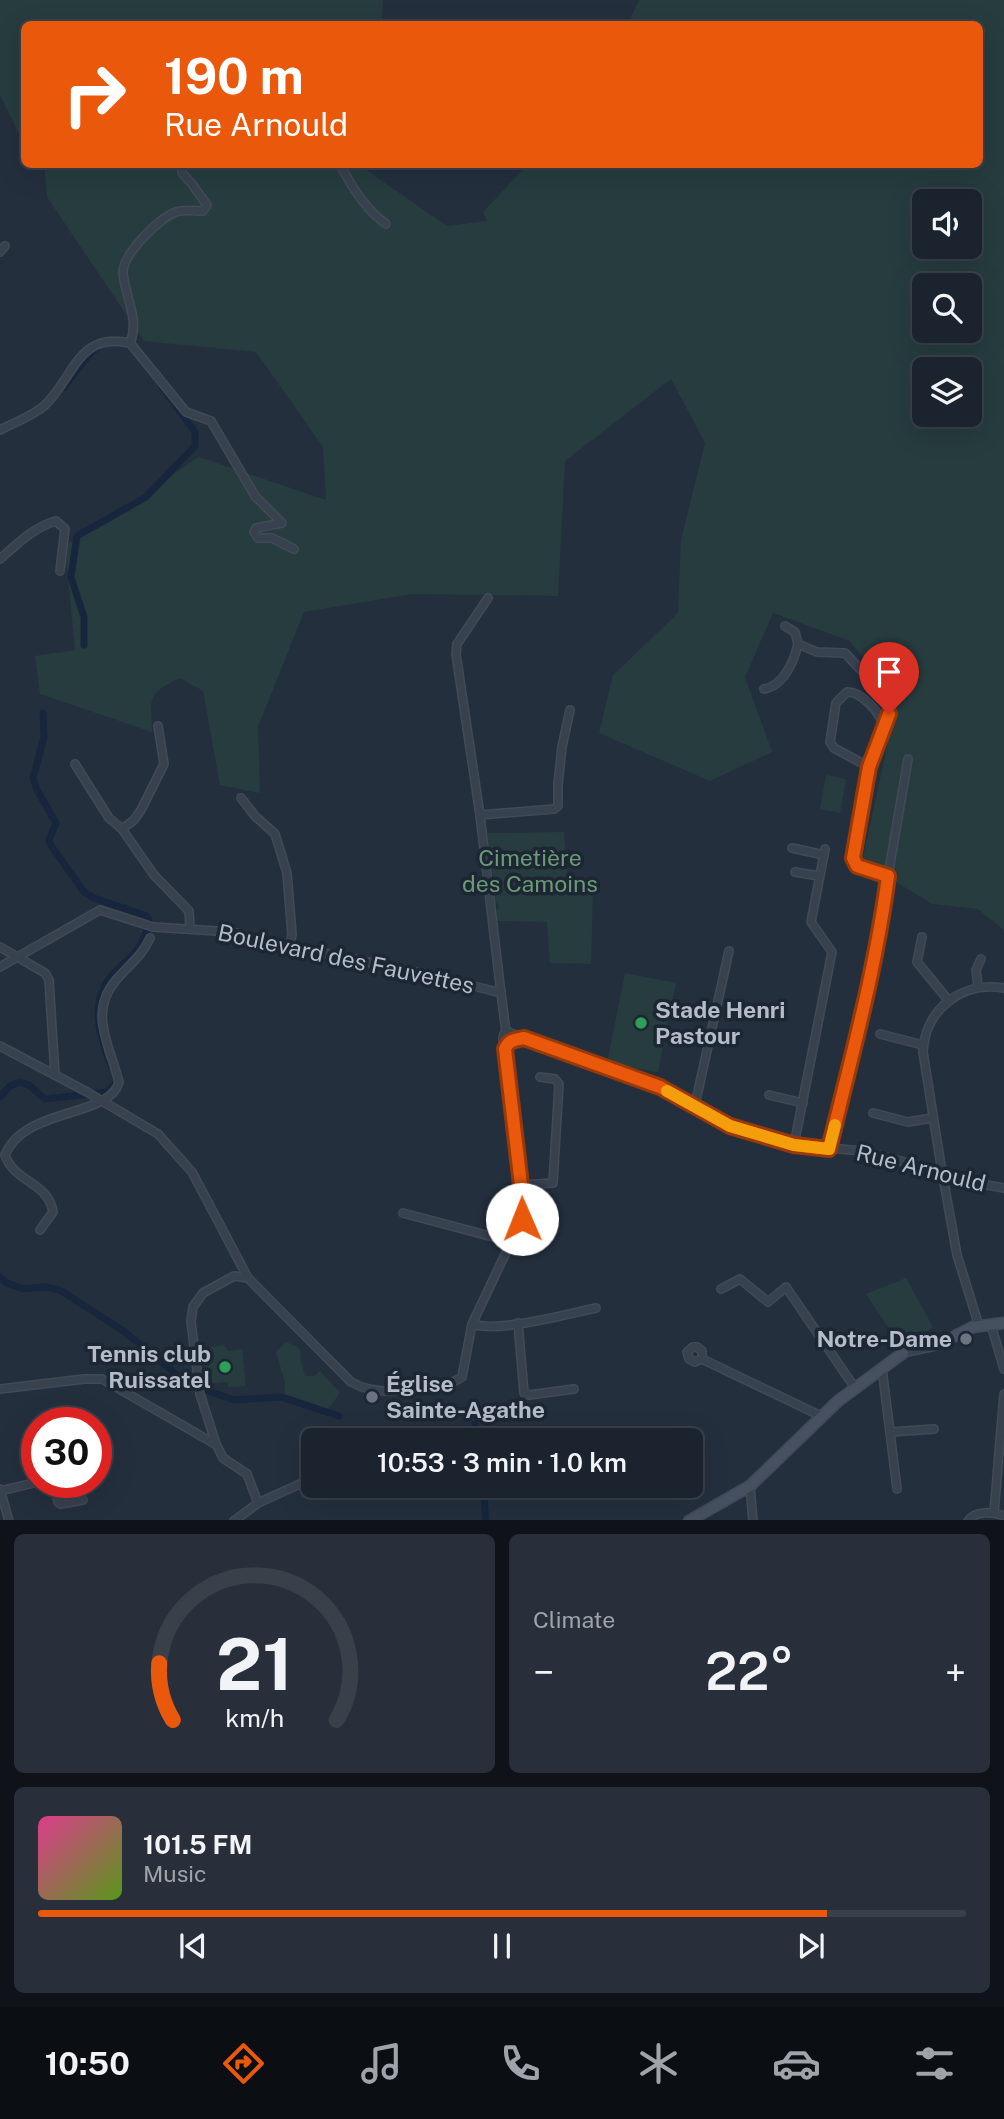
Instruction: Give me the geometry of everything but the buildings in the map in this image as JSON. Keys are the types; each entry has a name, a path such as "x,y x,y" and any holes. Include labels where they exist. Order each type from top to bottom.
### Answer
{"street":[{"path":"130,344 133,308 123,271 129,254 165,217 178,211 203,211 207,205 182,173 183,168"},
{"path":"342,168 349,182 376,217 386,224"},
{"path":"0,430 43,407 89,348 102,342 130,344 186,412 211,421 255,496 279,518 282,523 257,528 254,532 258,538 272,538 294,549"},
{"path":"0,559 26,538 55,521 65,529 60,571"},
{"path":"488,598 457,644 456,654 480,815 501,993"},
{"path":"764,689 774,686 789,667 798,644 794,632 785,626"},
{"path":"798,644 817,652 839,652 850,657 892,706 869,767 853,858 863,869 888,876"},
{"path":"869,767 834,748 830,742 836,703 840,697 847,692 857,693 880,718 882,733"},
{"path":"480,815 554,809 558,806 562,747 570,710"},
{"path":"122,828 134,820 141,810 164,764 158,726"},
{"path":"829,1149 858,1032 908,758"},
{"path":"75,764 109,818 122,828 154,875 189,911 190,929"},
{"path":"241,798 255,816 275,834 287,873 292,934 290,946"},
{"path":"792,848 824,852 811,922 832,952 794,1145"},
{"path":"796,872 820,876"},
{"name":"Boulevard des Fauvettes","path":"0,967 100,910 149,926 233,932 278,947 290,946 430,975 501,993 508,1039 522,1219 472,1324 462,1377 455,1381 396,1392 360,1387 351,1382 248,1278"},
{"path":"922,937 917,962 949,1001"},
{"path":"40,1230 53,1212 51,1202 46,1193 18,1175 8,1165 5,1155 9,1145 32,1125 83,1109 114,1092 120,1082 102,1025 104,1001 118,977 142,953 150,938"},
{"path":"0,947 45,973 49,980 55,1076"},
{"path":"695,1105 729,951"},
{"path":"978,986 976,970 981,959"},
{"path":"979,1326 957,1255 932,1118 923,1045 929,1024 957,995 978,986 1004,988"},
{"path":"880,1034 923,1045"},
{"name":"Rue Arnould","path":"508,1039 524,1038 660,1087 730,1126 794,1145 863,1151 942,1174 1004,1188"},
{"path":"0,1046 87,1092 158,1134 192,1172 248,1278"},
{"path":"521,1185 553,1183 559,1084 555,1079 540,1077"},
{"path":"769,1095 803,1102"},
{"path":"873,1113 908,1122 932,1118"},
{"path":"403,1213 512,1241"},
{"path":"248,1278 234,1276 203,1293 193,1307 191,1322 200,1394 216,1444 223,1458 247,1474 258,1503"},
{"path":"721,1289 740,1279 768,1302 786,1287 855,1388"},
{"path":"472,1324 488,1327 596,1308"},
{"path":"518,1323 524,1393 529,1395 574,1389"},
{"path":"690,1520 750,1486 821,1416 904,1353 935,1346 968,1328 1004,1323"},
{"path":"991,1325 1004,1369"},
{"path":"702,1359 821,1416"},
{"path":"882,1368 897,1489"},
{"path":"0,1390 102,1379 216,1444"},
{"path":"994,1513 1004,1394"},
{"path":"890,1432 934,1429"},
{"path":"235,1520 258,1503 301,1483"},
{"path":"9,1520 0,1490 21,1486"},
{"path":"750,1486 753,1520"},
{"path":"57,1498 61,1504 83,1500"},
{"path":"969,1520 975,1514 994,1513 1004,1516"}],"green space":[{"path":"0,0 383,0 382,21 21,21 21,136 0,95"},
{"path":"639,0 1004,0 1004,930 978,909 932,904 862,861 897,702 850,641 773,613 745,677 772,752 710,781 599,733 613,675 678,613 681,540 705,443 671,379 565,461 558,596 412,594 304,612 258,727 260,793 220,785 203,691 180,678 161,688 153,698 152,732 40,694 35,656 75,650 65,546 199,457 326,500 323,447 256,352 144,341 47,197 44,168 363,168 447,226 487,221 483,212 524,168 983,168 983,21 629,21"},
{"path":"826,775 846,779 840,813 820,809"},
{"name":"Cimetière des Camoins","path":"564,832 569,893 593,893 591,964 550,963 547,922 496,921 495,913 499,908 493,901 492,894 495,892 487,833"},
{"name":"Stade Henri Pastour","path":"625,973 676,983 658,1072 607,1063"},
{"path":"906,1278 933,1327 927,1332 930,1341 916,1342 903,1350 866,1294"},
{"path":"286,1342 300,1350 305,1376 314,1376 320,1371 340,1393 328,1409 285,1394 285,1383 276,1352"},
{"name":"Tennis club Ruissatel","path":"224,1345 228,1351 242,1349 246,1386 228,1387 227,1382 208,1384 205,1348"}],"waterway":[{"path":"64,387 97,348"},
{"path":"84,645 84,617 71,577 77,536 146,497 195,446 195,432 162,387"},
{"path":"43,713 44,737 33,778 56,823 50,844 84,892 147,916 149,920 141,945 114,973 101,995 98,1018 111,1066"},
{"path":"0,1097 10,1086 20,1082 29,1085 45,1099 107,1092 115,1084"},
{"path":"0,1277 23,1289 46,1287 60,1290 125,1332 194,1386 234,1400 281,1397 339,1416"},
{"path":"475,1424 476,1428"},
{"path":"484,1498 486,1520"}],"slow traffic":[{"path":"667,1091 730,1126 794,1145 829,1149 835,1125"}],"place":[{"name":"Stade Henri Pastour","path":"641,1023"},
{"name":"Notre-Dame","path":"966,1339"},
{"name":"Tennis club Ruissatel","path":"225,1367"},
{"name":"Église Sainte-Agathe","path":"372,1397"}],"route":[{"path":"522,1219 521,1185 505,1049 513,1040 524,1038 660,1087 730,1126 794,1145 829,1149 858,1032 885,898 888,876 857,866 853,858 869,767 889,714"}]}
